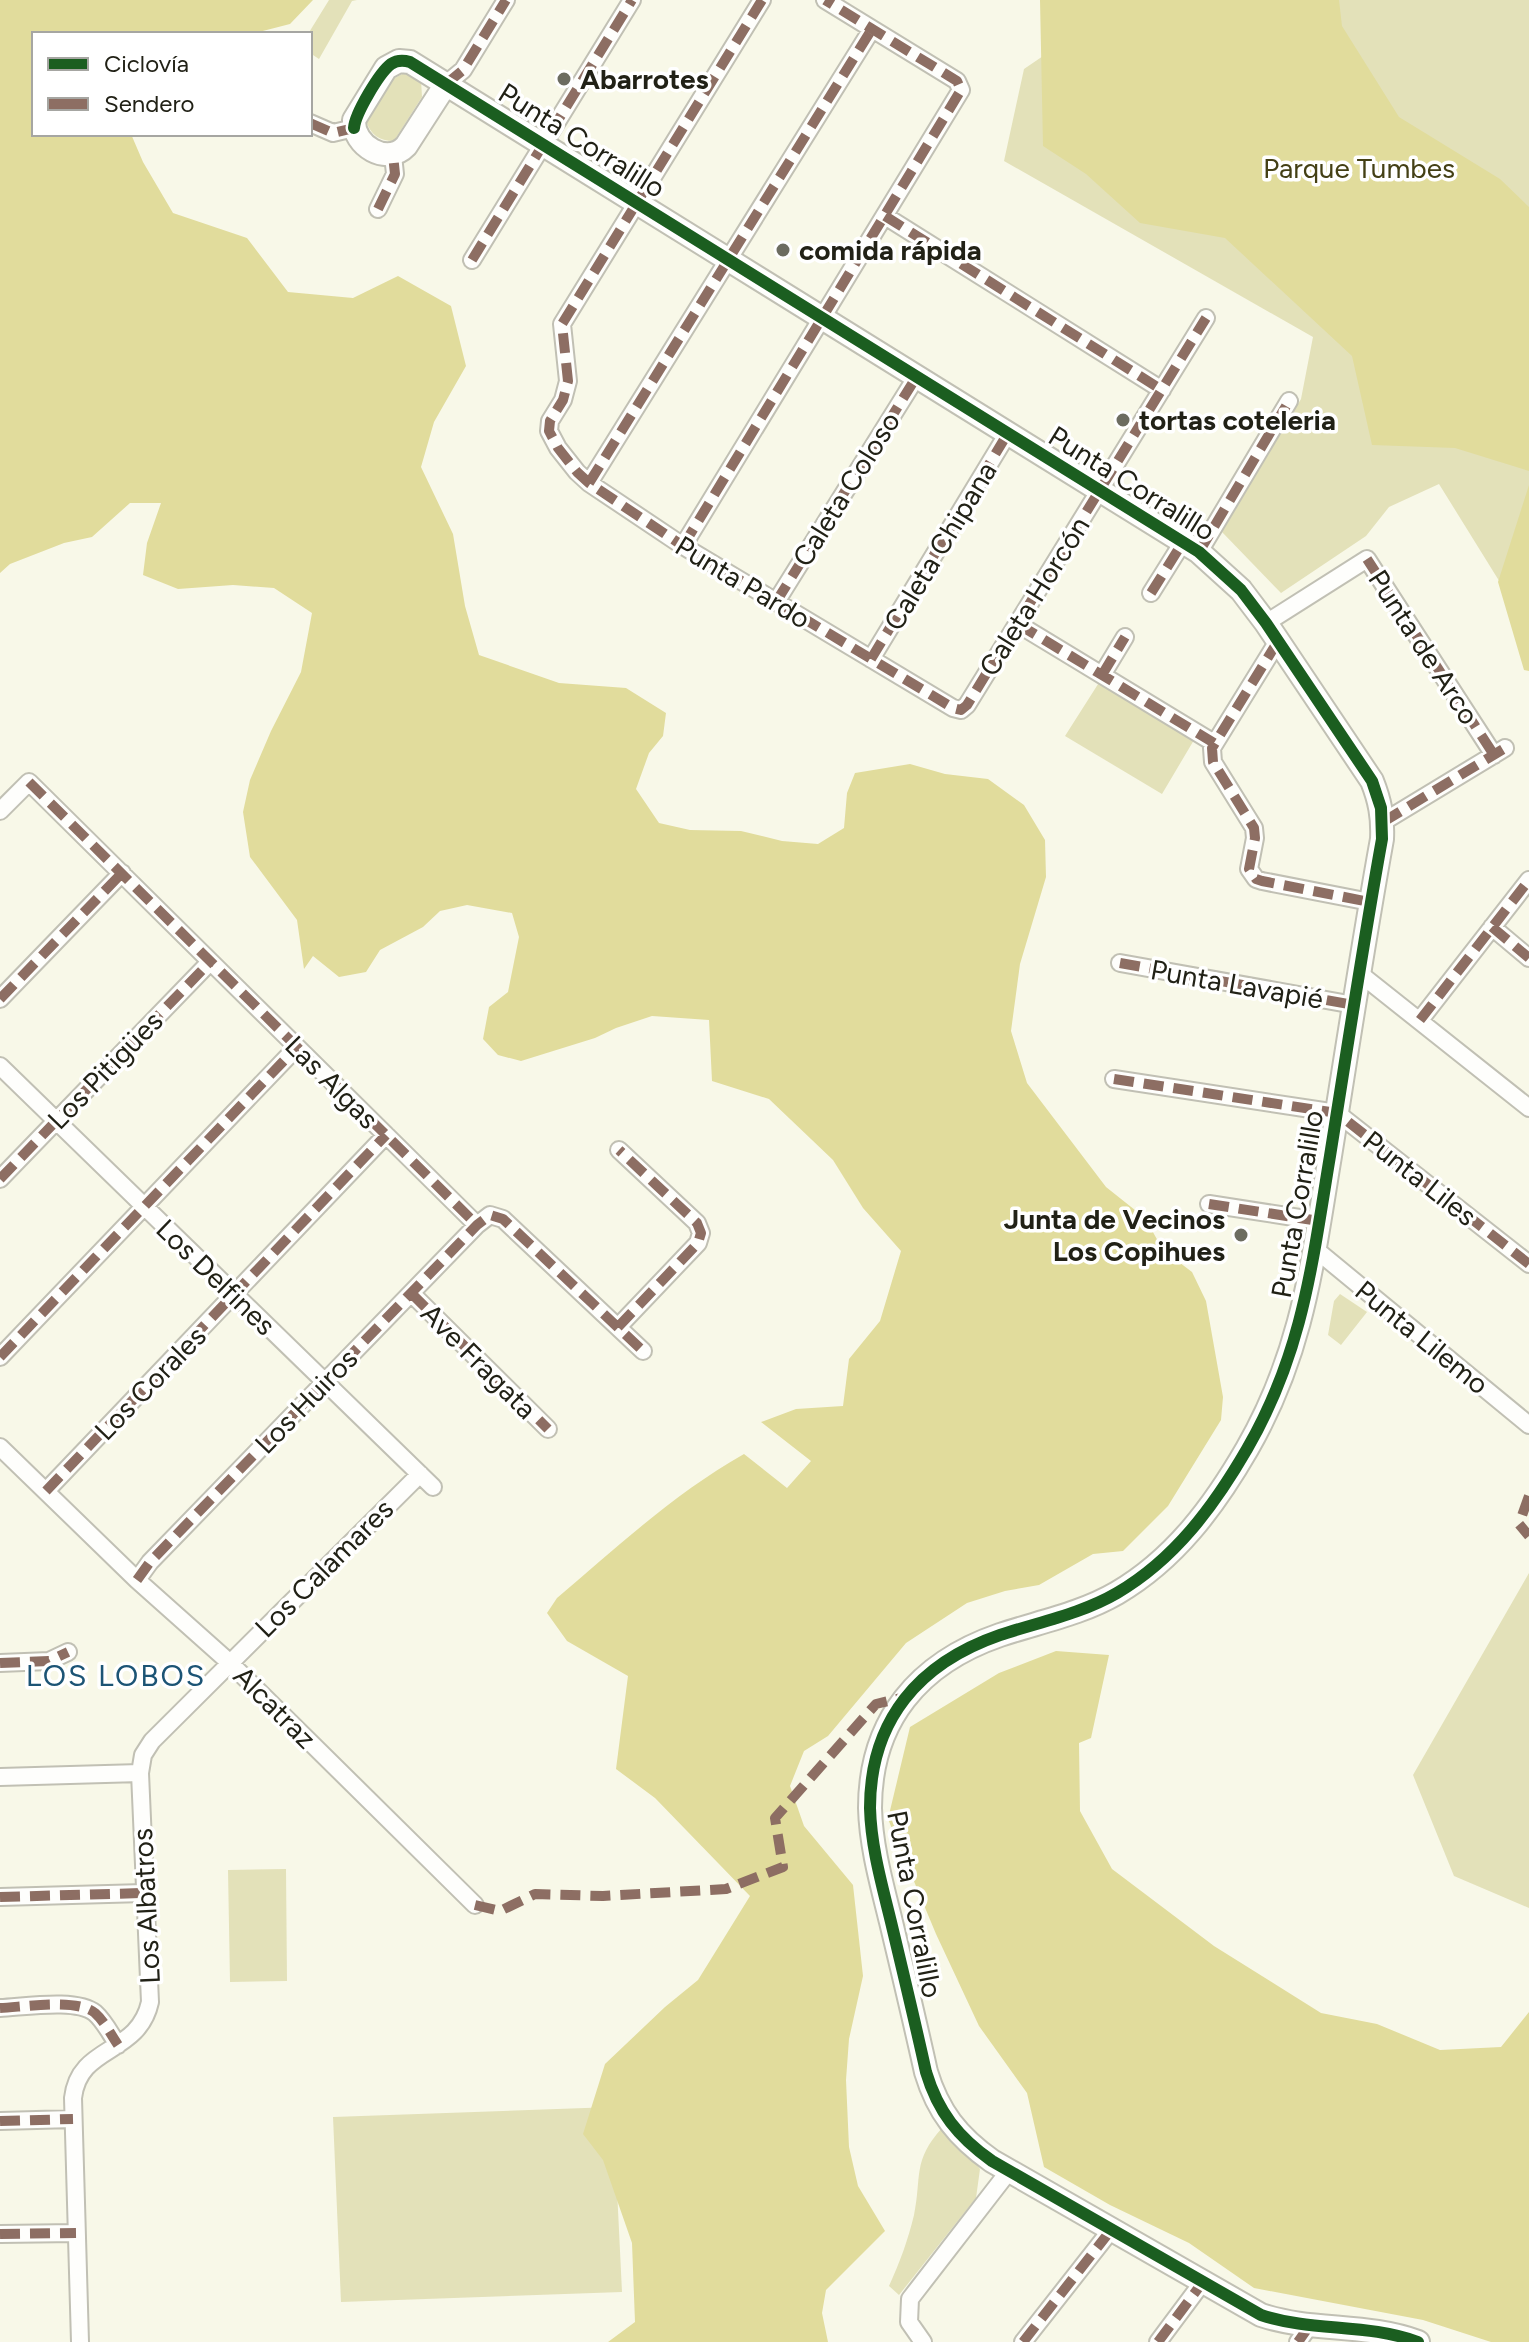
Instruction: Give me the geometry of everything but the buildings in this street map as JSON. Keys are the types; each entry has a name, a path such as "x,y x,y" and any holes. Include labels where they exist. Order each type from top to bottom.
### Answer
{"street":[{"path":"312,124 333,133 354,128 363,143 383,155 393,155 406,146 446,84 463,70 506,0"},
{"path":"472,260 632,0"},
{"path":"637,202 762,0"},
{"path":"683,546 960,94 961,86 825,0"},
{"path":"589,483 872,29"},
{"name":"Punta Corralillo","path":"354,128 357,113 386,68 399,61 410,62 1191,547 1241,590 1372,781 1383,822 1337,1113 1303,1314 1287,1368 1274,1396 1247,1450 1212,1505 1161,1562 1116,1593 1075,1612 976,1644 937,1667 905,1697 884,1730 878,1748 871,1789 872,1833 931,2089 960,2136 1009,2171 1261,2315 1294,2324 1304,2334 1369,2330 1418,2342"},
{"path":"378,209 395,174 393,155"},
{"name":"Punta Pardo","path":"637,202 564,318 561,331 568,381 563,400 549,426 566,459 589,483 683,546 961,710"},
{"path":"885,216 1162,390"},
{"name":"Caleta Horcón","path":"961,710 1018,624 1206,318"},
{"name":"Caleta Coloso","path":"776,602 917,376"},
{"path":"1151,593 1191,547 1289,401"},
{"name":"Caleta Chipana","path":"871,659 1008,433"},
{"name":"Punta de Arco","path":"1272,632 1367,559 1499,751 1383,822"},
{"path":"1018,624 1214,743"},
{"path":"1272,632 1214,743 1213,762 1254,828 1250,863 1252,874 1262,881 1370,902"},
{"path":"1102,675 1125,637"},
{"name":"Las Algas","path":"0,811 29,782 477,1225"},
{"path":"0,999 122,873"},
{"path":"1420,1020 1529,880"},
{"path":"1492,927 1529,958"},
{"name":"Los Pitigües","path":"0,1179 210,962"},
{"name":"Punta Lavapié","path":"1120,963 1354,1005"},
{"name":"Punta Lavapié","path":"1359,973 1529,1108"},
{"path":"0,1357 297,1047"},
{"name":"Los Delfines","path":"0,1066 433,1487"},
{"name":"Punta Liles","path":"1114,1079 1337,1113 1529,1264"},
{"name":"Los Corales","path":"46,1491 386,1135"},
{"path":"618,1327 698,1243 701,1233 697,1223 619,1150"},
{"path":"1209,1204 1319,1221"},
{"path":"477,1225 490,1215 503,1219 643,1351"},
{"name":"Los Huiros","path":"137,1580 150,1562 477,1225"},
{"name":"Punta Lilemo","path":"1315,1249 1529,1425"},
{"name":"Ave Fragata","path":"411,1293 548,1429"},
{"name":"Alcatraz","path":"0,1447 137,1580 229,1662 475,1905"},
{"name":"Los Calamares","path":"229,1662 420,1474"},
{"path":"0,1663 49,1661 68,1652"},
{"name":"Los Albatros","path":"80,2342 73,2119 75,2086 86,2066 136,2031 150,2002 140,1773 143,1755 152,1741 229,1662"},
{"path":"0,1777 140,1773"},
{"path":"0,1897 144,1893"},
{"path":"0,2008 78,2005 96,2014 118,2045"},
{"path":"0,2121 73,2119"},
{"path":"923,2342 909,2322 910,2299 1009,2171"},
{"path":"1023,2342 1111,2230"},
{"path":"0,2234 76,2233"},
{"path":"1158,2342 1202,2283"}],"green space":[{"path":"0,0 313,0 290,24 259,32 32,32 32,136 132,136 143,162 173,213 247,238 288,292 353,298 398,276 451,306 466,366 434,422 421,467 453,534 465,606 479,655 559,683 626,688 666,713 663,736 649,753 636,789 659,823 690,830 741,831 782,841 818,844 844,828 847,793 855,773 910,764 945,774 988,779 1024,805 1045,840 1046,877 1020,964 1011,1031 1027,1083 1106,1187 1145,1218 1163,1250 1192,1272 1206,1301 1223,1397 1221,1420 1168,1506 1123,1551 1093,1554 1039,1585 1005,1591 967,1603 906,1643 828,1736 804,1751 790,1786 804,1826 853,1885 863,1976 849,2039 846,2080 849,2147 858,2186 885,2231 826,2290 822,2313 828,2342 608,2342 635,2322 632,2243 603,2160 583,2134 605,2064 698,1980 750,1896 655,1798 616,1769 628,1676 567,1641 547,1613 557,1598 647,1522 694,1486 744,1454 787,1488 811,1461 761,1422 796,1409 843,1406 849,1359 880,1321 901,1251 863,1208 833,1160 769,1099 712,1081 709,1020 652,1016 521,1061 498,1055 483,1039 489,1007 508,992 519,937 512,913 467,905 440,911 423,927 380,950 366,972 339,977 313,956 304,969 297,920 250,857 243,812 250,780 301,672 312,613 274,588 233,585 178,589 143,575 147,543 161,503 130,503 92,537 64,543 10,564 0,573"},
{"path":"329,0 357,0 352,1 319,59 312,54 312,32 309,32"},
{"name":"Parque Tumbes","path":"1040,0 1339,0 1342,26 1399,117 1500,179 1529,207 1529,471 1455,448 1372,445 1352,356 1225,238 1140,223 1086,174 1043,146"},
{"name":"Parque Tumbes","path":"1090,0 1529,0 1529,629 1439,484 1389,507 1366,536 1281,593 1222,532 1301,399 1313,337 1004,161 1024,69 1093,22"},
{"path":"404,73 421,80 422,97 394,141 384,140 370,130 366,121 393,79"},
{"path":"1529,485 1529,671 1524,670 1498,582"},
{"path":"1100,681 1194,740 1162,794 1065,736"},
{"path":"1340,1294 1367,1312 1341,1345 1328,1335 1334,1301"},
{"path":"1529,1573 1529,1908 1454,1876 1413,1775"},
{"path":"1056,1651 1109,1655 1091,1738 1079,1743 1080,1811 1112,1869 1214,1946 1321,2013 1377,2024 1440,2050 1501,2047 1529,2012 1529,2342 1491,2342 1423,2320 1254,2288 1189,2243 1110,2205 1044,2167 1027,2093 979,2026 888,1819 910,1727 999,1673"},
{"path":"286,1869 287,1981 230,1982 228,1870"},
{"path":"613,2107 622,2292 341,2302 333,2117"},
{"path":"942,2128 980,2169 976,2198 899,2295 889,2286 912,2224 922,2160"}],"marked path":[{"path":"446,84 463,70 506,0"},
{"path":"472,260 632,0"},
{"path":"762,0 562,324 568,381 563,400 550,421 549,431 558,448 589,483 683,546 961,710 967,705 1206,318"},
{"path":"683,546 961,90 957,81 825,0"},
{"path":"589,483 872,29"},
{"path":"312,124 333,133 354,128"},
{"path":"378,209 395,174 393,155"},
{"path":"885,216 1162,390"},
{"path":"776,602 917,376"},
{"path":"1199,552 1289,401"},
{"path":"871,659 1008,433"},
{"path":"1151,593 1183,542"},
{"path":"1367,559 1494,755"},
{"path":"1018,624 1214,743"},
{"path":"1102,675 1125,637"},
{"path":"1278,641 1212,748 1213,762 1254,828 1249,869 1256,879 1262,881 1370,902"},
{"path":"1383,822 1505,748"},
{"path":"29,782 477,1225"},
{"path":"0,999 122,873"},
{"path":"1420,1020 1529,880"},
{"path":"1492,927 1529,958"},
{"path":"0,1179 210,962"},
{"path":"1120,963 1354,1005"},
{"path":"0,1357 297,1047"},
{"path":"1114,1079 1337,1113 1529,1264"},
{"path":"46,1491 386,1135"},
{"path":"618,1327 698,1243 701,1233 697,1223 619,1150"},
{"path":"1209,1204 1319,1221"},
{"path":"137,1580 150,1562 490,1215 503,1219 643,1351"},
{"path":"411,1293 548,1429"},
{"path":"1529,1496 1519,1524 1529,1536"},
{"path":"0,1663 49,1661 68,1652"},
{"path":"475,1905 500,1911 535,1894 603,1896 726,1889 783,1867 775,1818 876,1704 905,1697"},
{"path":"0,1897 144,1893"},
{"path":"0,2008 36,2005 87,2008 105,2024 118,2045"},
{"path":"0,2121 73,2119"},
{"path":"1023,2342 1111,2230"},
{"path":"0,2234 76,2233"},
{"path":"1158,2342 1202,2283"},
{"path":"1298,2342 1310,2325"}],"cycle path":[{"path":"354,128 363,104 386,69 396,62 410,62 1199,552 1241,590 1266,623 1372,781 1381,808 1382,839 1311,1271 1293,1342 1266,1413 1207,1511 1175,1548 1138,1579 1089,1607 971,1647 923,1679 890,1722 879,1748 872,1776 870,1808 878,1866 926,2072 943,2111 969,2143 992,2161 1261,2315 1300,2324 1379,2332 1418,2342"}],"place":[{"name":"Abarrotes","path":"564,79"},
{"name":"comida rápida","path":"783,250"},
{"name":"tortas coteleria","path":"1123,420"},
{"name":"Junta de Vecinos Los Copihues","path":"1241,1235"}],"district":[{"name":"LOS LOBOS","path":"116,1676"}]}
